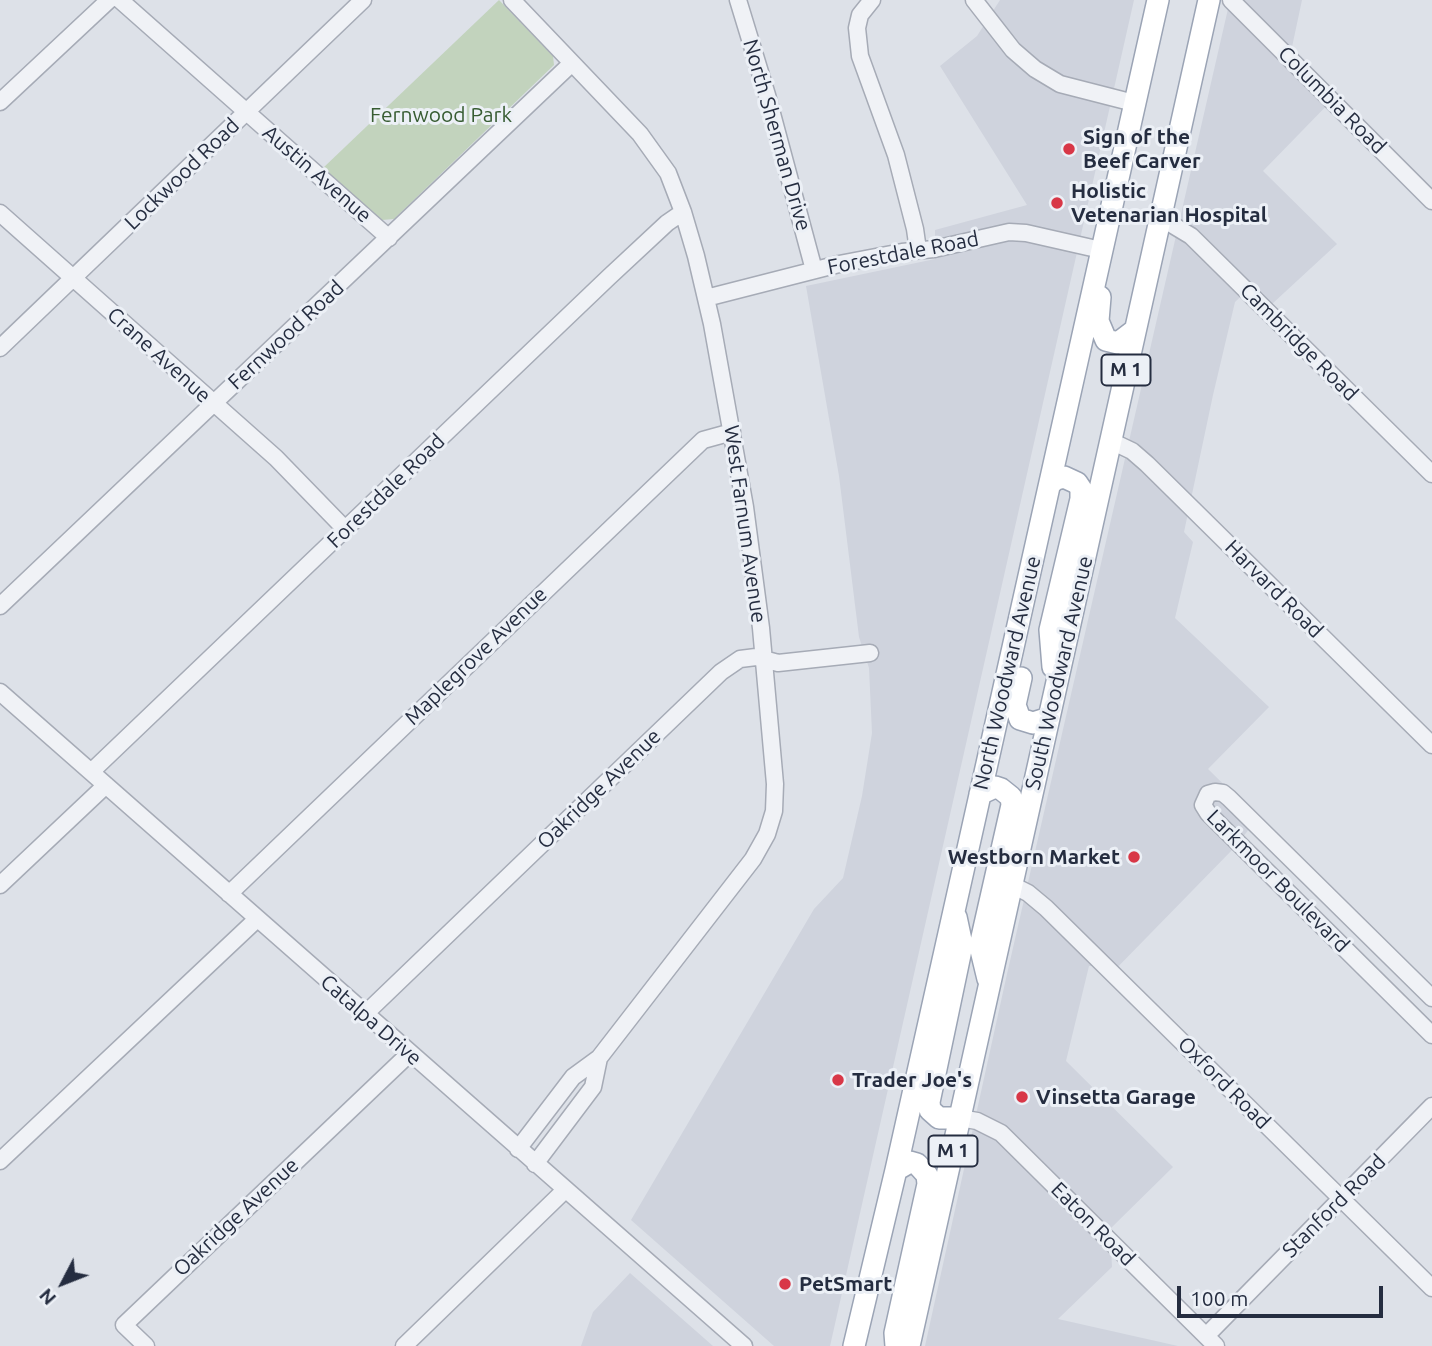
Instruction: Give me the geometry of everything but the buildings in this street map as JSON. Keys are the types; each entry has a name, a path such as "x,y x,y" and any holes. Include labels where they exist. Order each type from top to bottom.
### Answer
{"main road":[{"name":"North Woodward Avenue","path":"854,1346 896,1170 1158,0"},
{"name":"South Woodward Avenue","path":"909,1346 1209,0"},
{"path":"1101,250 1098,321 1103,336 1112,343 1118,343 1135,330"},
{"path":"1050,484 1064,477 1077,483 1081,489 1081,499 1050,630 1055,690"},
{"path":"1042,518 1046,565 1015,705 1020,719 1027,723 1042,722 1049,718"},
{"path":"980,794 995,787 1001,789 1011,797 1012,805 980,946 990,985"},
{"path":"954,908 962,945 929,1102 930,1110 939,1118 960,1118"},
{"path":"896,1170 911,1162 917,1164 924,1168 928,1184 895,1333 896,1346"}],"street":[{"path":"0,102 109,0"},
{"name":"Austin Avenue","path":"120,0 389,237"},
{"name":"Lockwood Road","path":"0,348 363,0"},
{"name":"West Farnum Avenue","path":"512,0 653,150 668,173 683,212 706,298 746,507 775,783 774,811 767,834 753,859 600,1058 573,1077 518,1149"},
{"name":"North Sherman Drive","path":"738,0 767,95 814,270"},
{"path":"872,0 860,15 857,28 858,48 896,155 918,250"},
{"path":"974,0 1013,50 1035,69 1060,84 1135,103"},
{"name":"Columbia Road","path":"1231,0 1432,201"},
{"name":"Fernwood Road","path":"0,606 572,63"},
{"name":"Forestdale Road","path":"91,772 667,223 683,212"},
{"name":"Crane Avenue","path":"0,213 276,458 345,529"},
{"name":"Cambridge Road","path":"1161,218 1191,236 1432,474"},
{"name":"Forestdale Road","path":"706,298 814,270 1017,232 1101,250"},
{"name":"Maplegrove Avenue","path":"229,894 703,440 732,432"},
{"name":"Harvard Road","path":"1111,441 1147,464 1432,745"},
{"name":"Oakridge Avenue","path":"365,1014 721,673 740,659 750,656 778,663 870,653"},
{"name":"Catalpa Drive","path":"0,692 744,1346"},
{"path":"0,885 106,785"},
{"name":"Larkmoor Boulevard","path":"1432,998 1229,798 1223,793 1208,794 1203,805 1208,813 1432,1035"},
{"name":"Oxford Road","path":"1012,886 1028,893 1046,908 1432,1288"},
{"path":"0,1161 257,919"},
{"name":"Oakridge Avenue","path":"146,1346 124,1325 410,1053"},
{"name":"West Farnum Avenue","path":"535,1164 593,1087 600,1058"},
{"name":"Stanford Road","path":"1211,1341 1341,1198 1432,1107"},
{"name":"Eaton Road","path":"960,1118 976,1121 1001,1133 1211,1341"},
{"path":"404,1346 565,1190"}],"shaded area":[{"path":"1000,0 1134,0 830,1346 774,1346 631,1220 814,909 843,878 862,796 872,733 869,668 859,637 839,476 806,286 935,259 935,230 1027,205 940,66 977,36"},
{"path":"1230,0 1302,0 1292,47 1338,94 1263,171 1337,244 1272,304 1253,285 1235,302 1184,532 1193,542 1175,618 1269,707 1208,769 1258,818 1234,848 1107,978 1094,966 1089,966 1066,1061 1173,1167 1110,1229 1112,1267 1058,1319 1178,1346 925,1346 1007,974"},
{"path":"630,1273 713,1346 581,1346 593,1312"}],"green space":[{"name":"Fernwood Park","path":"499,0 553,56 554,65 394,219 382,220 323,168"}],"place":[{"name":"Sign of the Beef Carver","path":"1069,149"},
{"name":"Holistic Vetenarian Hospital","path":"1057,203"},
{"name":"Westborn Market","path":"1134,857"},
{"name":"Trader Joe's","path":"838,1080"},
{"name":"Vinsetta Garage","path":"1022,1097"},
{"name":"PetSmart","path":"785,1284"}]}
